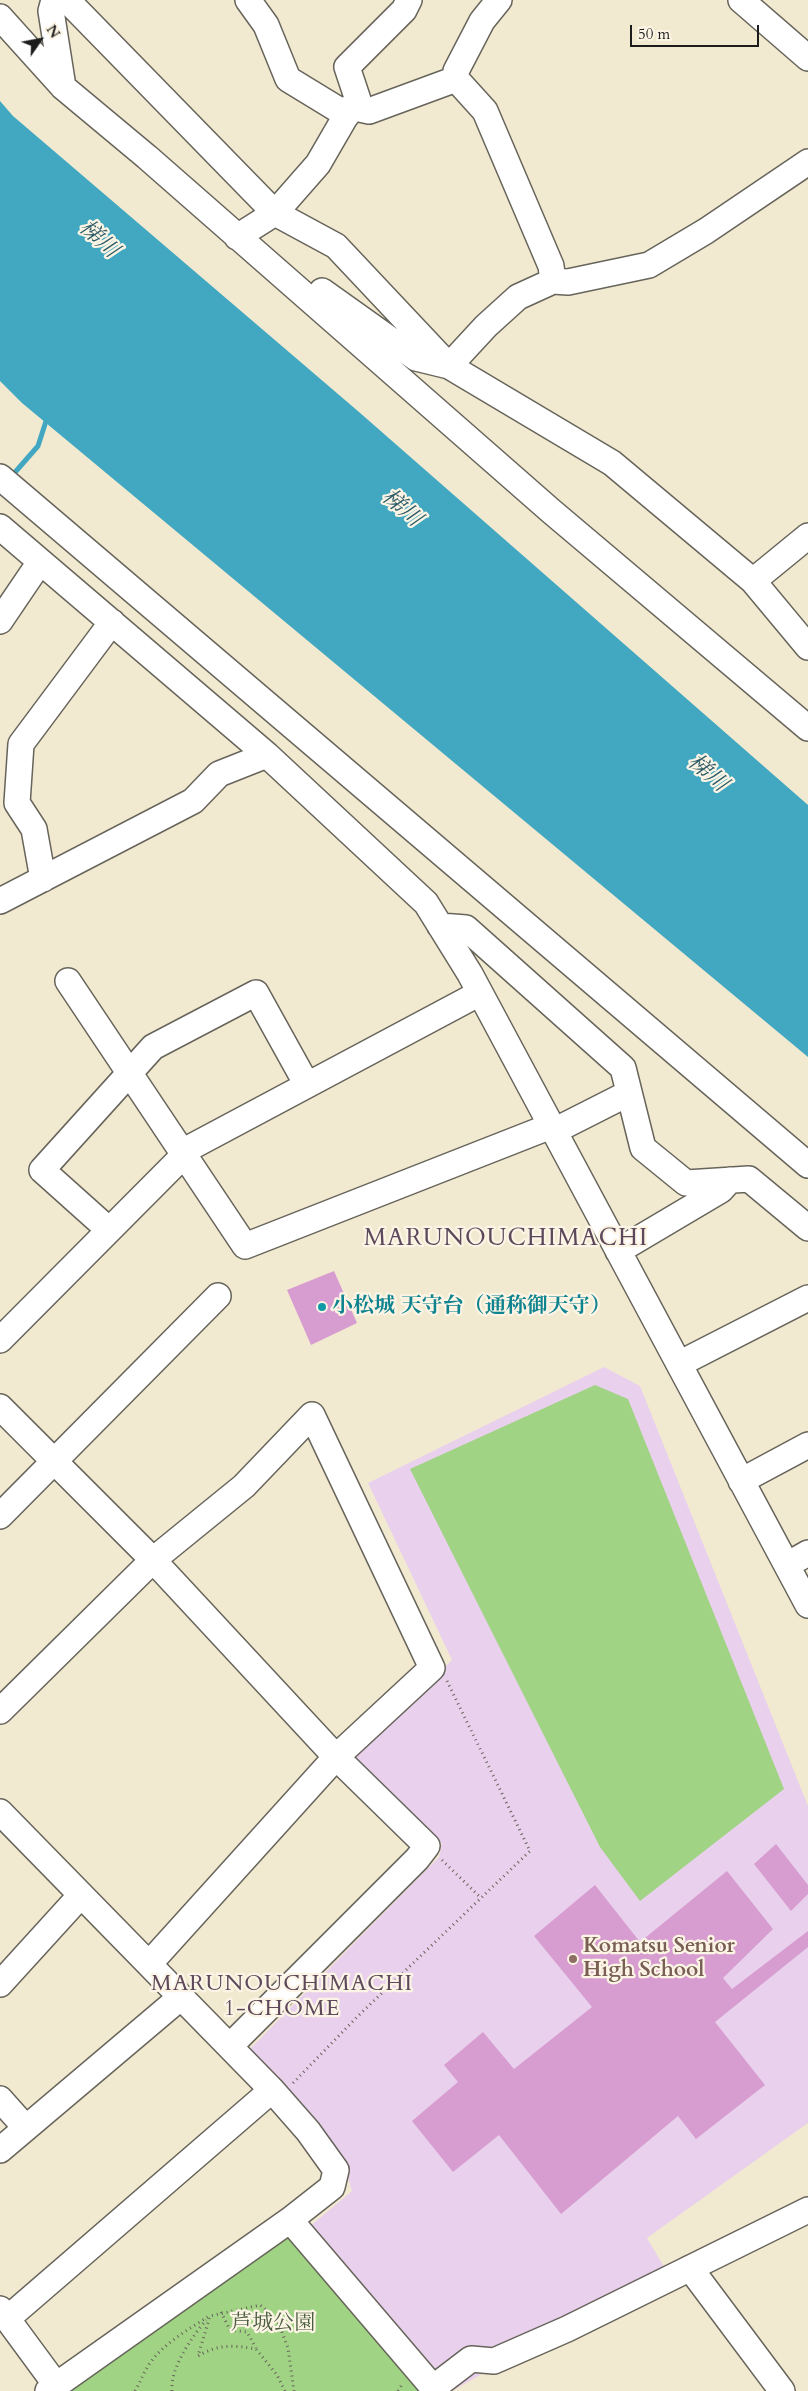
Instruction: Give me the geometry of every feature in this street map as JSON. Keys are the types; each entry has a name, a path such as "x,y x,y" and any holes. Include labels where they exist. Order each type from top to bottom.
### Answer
{"street":[{"path":"54,0 51,11 63,86"},
{"path":"67,0 274,213 336,246 449,366 612,463 753,580 808,647"},
{"path":"248,0 266,24 288,79 354,112 369,111 456,80"},
{"path":"237,237 274,213 318,164 354,112 347,67 404,10 410,0"},
{"path":"499,0 482,20 456,71 456,80 485,110 551,266 553,281"},
{"path":"741,0 808,58"},
{"path":"0,17 63,86 551,511 808,728"},
{"path":"449,366 486,326 518,297 553,281 568,282 649,265 706,231 808,162"},
{"path":"280,273 306,280 416,358 449,366"},
{"path":"0,477 808,1164"},
{"path":"0,527 267,755 426,903 480,993 741,1480 797,1559 808,1605"},
{"path":"753,580 808,536"},
{"path":"0,621 40,562"},
{"path":"43,878 34,829 17,803 21,744 112,622"},
{"path":"0,901 193,801 219,774 267,755"},
{"path":"440,926 466,928 623,1068 643,1148 686,1183 748,1179 808,1228"},
{"path":"68,981 245,1246 552,1128 629,1093"},
{"path":"109,1230 42,1170 153,1047 256,993 306,1085"},
{"path":"0,1340 193,1146 480,993"},
{"path":"618,1251 721,1190 730,1180"},
{"path":"0,1516 218,1296"},
{"path":"679,1364 808,1298"},
{"path":"0,1407 153,1560 336,1757 427,1846 417,1859 230,2046"},
{"path":"0,1711 153,1560 244,1486 312,1415 432,1668 336,1757 149,1964"},
{"path":"741,1480 808,1445"},
{"path":"0,1812 276,2094 308,2132 336,2170 332,2187 290,2220 52,2388 4,2313 276,2094"},
{"path":"0,1984 81,1895"},
{"path":"0,2150 181,1997"},
{"path":"0,2099 25,2127"},
{"path":"290,2220 435,2390 471,2359 494,2362 567,2329 808,2210"},
{"path":"690,2268 782,2391"}],"path":[{"path":"276,2094 530,1851 443,1673 432,1668"},
{"path":"427,1846 481,1898"},
{"path":"135,2391 148,2366 181,2335 210,2316 221,2312 260,2305 277,2319 288,2348 294,2391"},
{"path":"221,2312 230,2330 247,2332 256,2349 277,2375 285,2391"},
{"path":"210,2316 198,2356 210,2349 232,2345 256,2349"},
{"path":"172,2391 171,2380 187,2345 210,2316"}],"shaded area":[{"name":"Komatsu Senior High School","path":"604,1367 640,1386 808,1806 808,2123 647,2238 666,2270 452,2391 431,2391 310,2226 352,2191 345,2168 238,2061 439,1857 442,1844 353,1756 452,1660 368,1483"}],"green space":[{"path":"595,1385 628,1399 784,1789 640,1901 600,1847 410,1469"},
{"name":"芦城公園","path":"284,2232 421,2391 68,2391"}],"water":[{"name":"梯川","path":"0,101 13,116 359,412 808,805 808,1057 22,403 0,381"}],"building":[{"name":"小松城 天守台（通称御天守）","path":"334,1271 357,1323 311,1345 287,1290"},
{"path":"776,1844 808,1885 808,1894 791,1911 754,1864"},
{"path":"727,1871 773,1929 723,1978 732,1989 808,1931 808,1947 715,2022 765,2085 696,2139 678,2116 561,2214 499,2135 453,2172 412,2121 458,2082 444,2065 483,2032 514,2069 592,2007 534,1936 595,1885 640,1942"}],"waterway":[{"path":"10,478 38,446 47,418"}],"place":[{"name":"小松城 天守台（通称御天守）","path":"322,1307"},
{"name":"Komatsu Senior High School","path":"573,1959"}],"district":[{"name":"MARUNOUCHIMACHI","path":"506,1239"},
{"name":"MARUNOUCHIMACHI 1-CHOME","path":"282,1998"}]}
